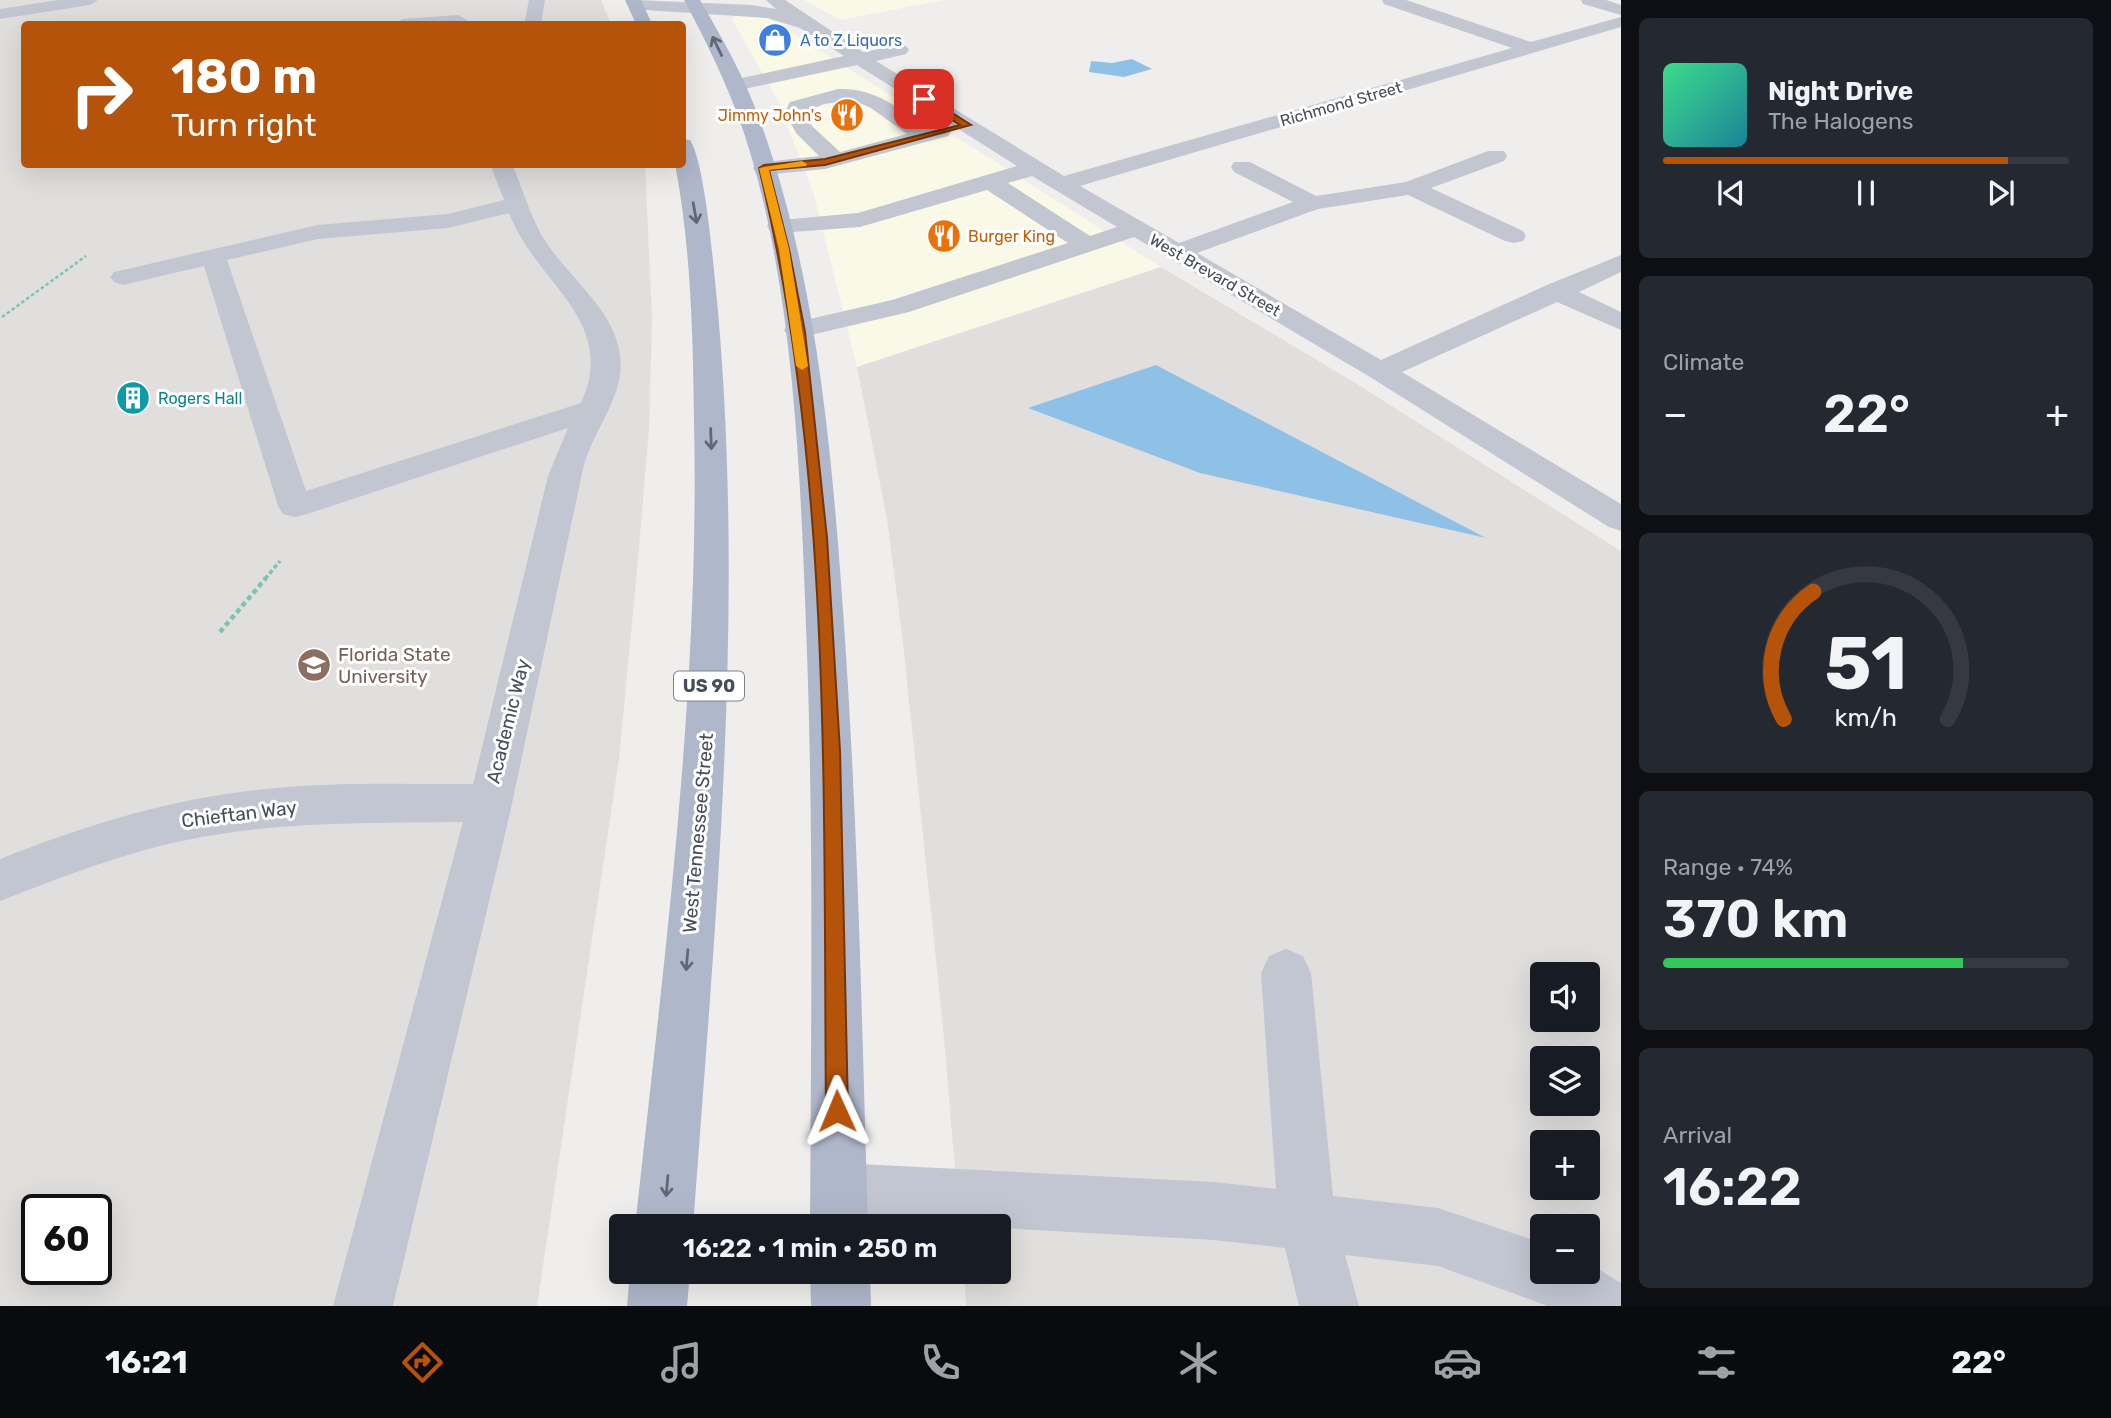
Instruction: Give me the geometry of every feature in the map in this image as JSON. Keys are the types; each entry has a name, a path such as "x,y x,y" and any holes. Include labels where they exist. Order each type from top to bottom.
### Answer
{"main road":[{"path":"634,3 643,21"},
{"path":"694,4 735,85 764,168 779,226 798,330 810,432 828,662 839,1209"},
{"name":"West Tennessee Street","path":"665,1214 708,713 714,584 707,351 698,233 686,167"},
{"path":"657,1306 659,1284"},
{"path":"840,1284 841,1306"}],"street":[{"path":"0,14 26,5 90,0"},
{"path":"453,0 458,21"},
{"path":"534,21 537,0"},
{"path":"694,4 736,0"},
{"name":"West Brevard Street","path":"774,0 811,28 1061,184 1380,371 1621,519"},
{"path":"1390,0 1533,49"},
{"path":"1589,0 1621,10"},
{"name":"West Brevard Street","path":"634,3 694,4 770,13 811,28"},
{"name":"Richmond Street","path":"1061,184 1616,26"},
{"path":"735,85 900,50"},
{"path":"835,159 803,129 795,112 797,106 859,94 889,109 923,137"},
{"path":"764,168 835,159 967,125"},
{"path":"1176,252 1313,203 1410,188 1496,156"},
{"path":"1242,167 1313,203"},
{"name":"Academic Way","path":"363,1306 540,594 568,462 594,409 606,376 606,343 592,316 536,245 502,168"},
{"path":"779,226 860,220 1035,168"},
{"path":"989,181 1088,245"},
{"path":"1410,188 1514,236"},
{"path":"123,277 318,232 448,221 516,204"},
{"path":"798,330 900,306 1135,229"},
{"path":"213,256 295,506 594,409"},
{"path":"1380,371 1621,263"},
{"path":"1556,291 1621,322"},
{"name":"Chieftan Way","path":"0,880 118,837 209,815 297,806 488,803"},
{"path":"1286,973 1307,1222 1329,1306"},
{"path":"839,1209 1214,1211 1438,1237 1558,1279 1603,1306"}],"path":[{"path":"2,317 92,252"},
{"path":"220,632 280,561"}],"shaded area":[{"name":"Florida State University","path":"0,0 601,0 610,21 21,21 21,168 645,168 652,318 649,429 619,759 537,1306 0,1306"},
{"path":"804,0 943,0 841,20"},
{"path":"735,15 765,17 780,25 1161,267 857,367 814,195 778,101 732,19"},
{"path":"1161,267 1357,384 1621,551 1621,1306 966,1306 965,1284 1011,1284 1011,1214 959,1214 943,1027 903,643 887,519 857,367"}],"water":[{"path":"1132,59 1152,69 1124,77 1089,72 1091,61 1112,63"},
{"path":"1156,365 1486,538 1200,473 1028,408"}],"slow traffic":[{"path":"802,164 764,168 784,249 799,332 802,366"}],"place":[{"name":"A to Z Liquors","path":"775,40"},
{"name":"Jimmy John's","path":"847,115"},
{"name":"Burger King","path":"944,236"},
{"name":"Rogers Hall","path":"133,398"},
{"name":"Florida State University","path":"314,665"}],"route":[{"path":"837,1111 831,751 820,538 799,332 784,249 764,168 825,162 967,125 924,99"}]}
